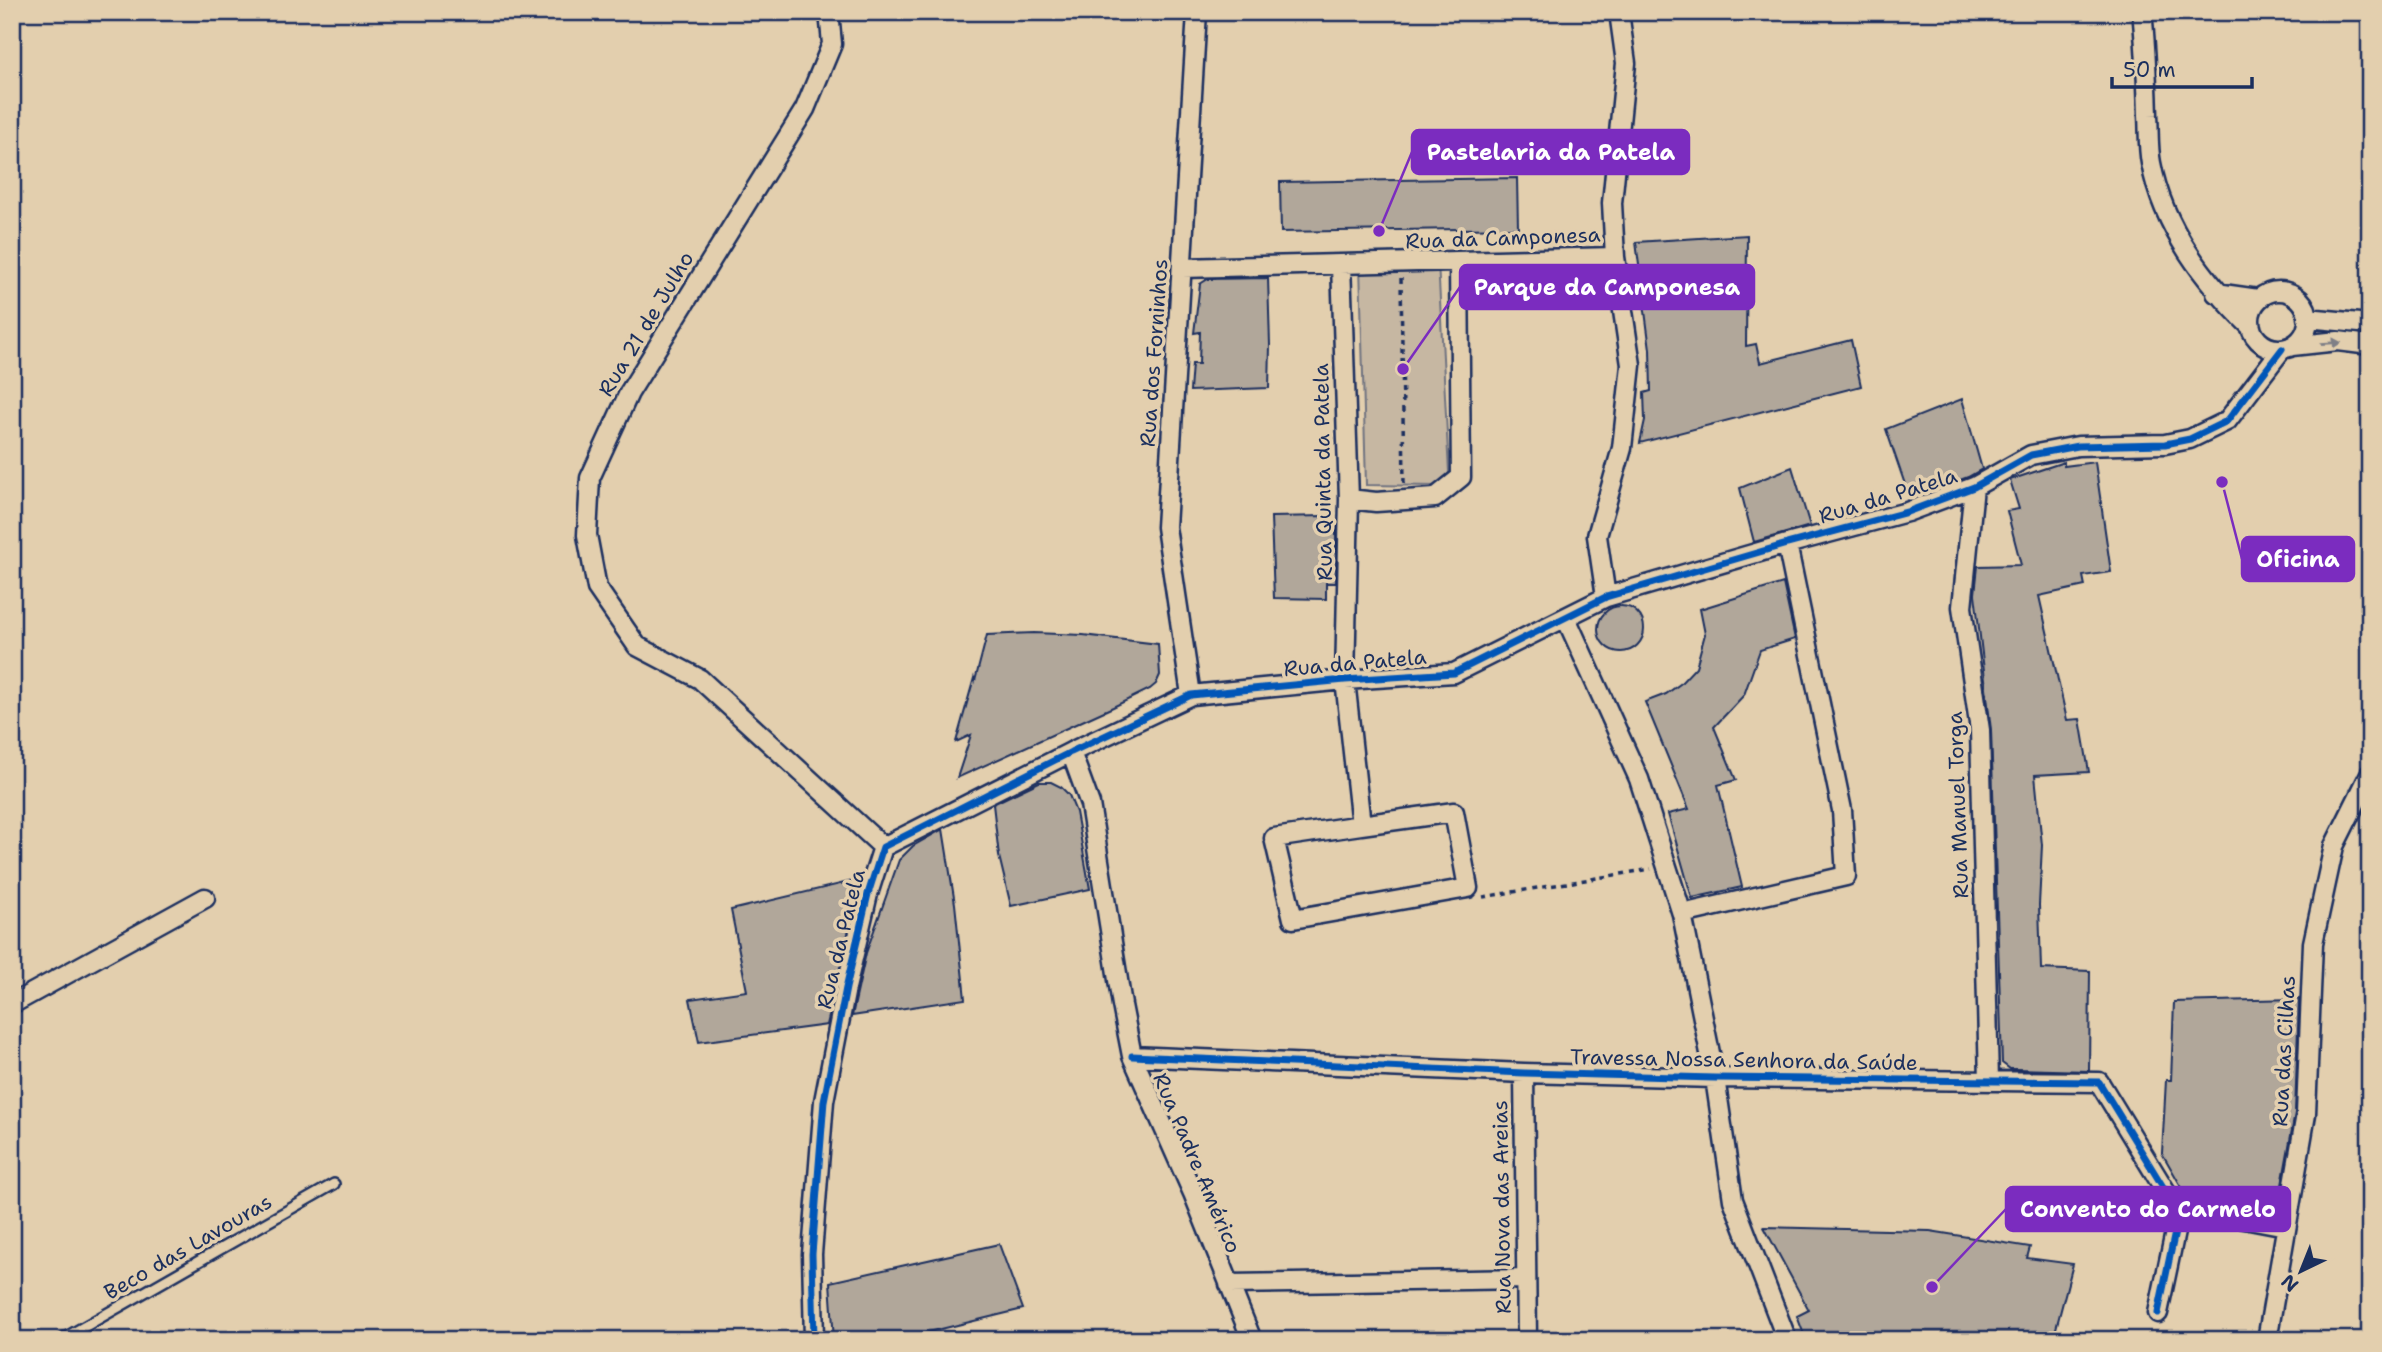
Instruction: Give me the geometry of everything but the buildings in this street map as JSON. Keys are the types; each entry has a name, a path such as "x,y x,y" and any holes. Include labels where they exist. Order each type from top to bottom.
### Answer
{"street":[{"name":"Rua 21 de Julho","path":"829,12 832,44 805,109 628,393 590,478 587,535 597,588 637,646 700,679 883,847"},
{"name":"Rua dos Forninhos","path":"1191,695 1166,527 1197,12"},
{"path":"1606,597 1597,536 1622,448 1631,365 1615,257 1612,204 1626,63 1619,12"},
{"path":"2143,12 2151,162 2162,199 2178,236 2197,267 2216,293 2254,333 2273,348 2338,341 2370,345"},
{"name":"Rua da Camponesa","path":"1182,268 1615,257"},
{"path":"1349,499 1376,502 1435,498 1461,477 1460,262"},
{"name":"Rua Quinta da Patela","path":"1341,264 1349,499 1345,680 1361,825"},
{"path":"2257,381 2252,307 2266,294 2284,291 2301,301 2307,318 2304,334 2287,347"},
{"path":"2216,293 2258,299"},
{"path":"2307,318 2370,324"},
{"name":"Rua da Patela","path":"814,1340 812,1254 824,1101 846,988 868,894 883,847 1191,695 1345,680 1454,673 1606,597 1907,512 1974,487 2031,455 2078,446 2165,443 2190,439 2227,421 2287,347"},
{"name":"Rua Manuel Torga","path":"1974,487 1962,607 1980,730 1989,1081"},
{"path":"1682,914 1846,876 1842,810 1787,544"},
{"path":"1566,618 1639,779 1682,914 1716,1078 1733,1200 1787,1340"},
{"name":"Rua Padre Américo","path":"1071,752 1090,804 1132,1056 1193,1193 1252,1340"},
{"name":"Rua das Cilhas","path":"2267,1340 2306,1114 2312,943 2333,846 2370,774"},
{"path":"1454,812 1468,888 1293,919 1274,838 1361,825 1454,812"},
{"path":"12,1004 205,898"},
{"name":"Travessa Nossa Senhora da Saúde","path":"1132,1056 1524,1073 2099,1082 2179,1213"},
{"name":"Rua Nova das Areias","path":"1524,1073 1527,1340"},
{"path":"2158,1313 2179,1213 2192,1208 2286,1226"},
{"path":"1229,1284 1526,1279"}],"lane":[{"name":"Beco das Lavouras","path":"61,1340 334,1184"}],"path":[{"path":"1400,263 1404,500"},
{"path":"1483,897 1667,866"}],"shaded area":[{"path":"1438,262 1449,473 1438,486 1366,485 1360,264"}],"cycle path":[{"path":"814,1340 812,1254 824,1101 846,988 868,894 883,847 1191,695 1345,680 1454,673 1606,597 1907,512 1974,487 2031,455 2078,446 2165,444 2190,439 2227,421 2282,349"},
{"path":"1132,1056 1524,1073 2099,1082 2179,1213 2158,1313"}],"place":[{"name":"Pastelaria da Patela","path":"1379,231"},
{"name":"Parque da Camponesa","path":"1403,369"},
{"name":"Oficina","path":"2222,482"},
{"name":"Convento do Carmelo","path":"1932,1287"}]}
